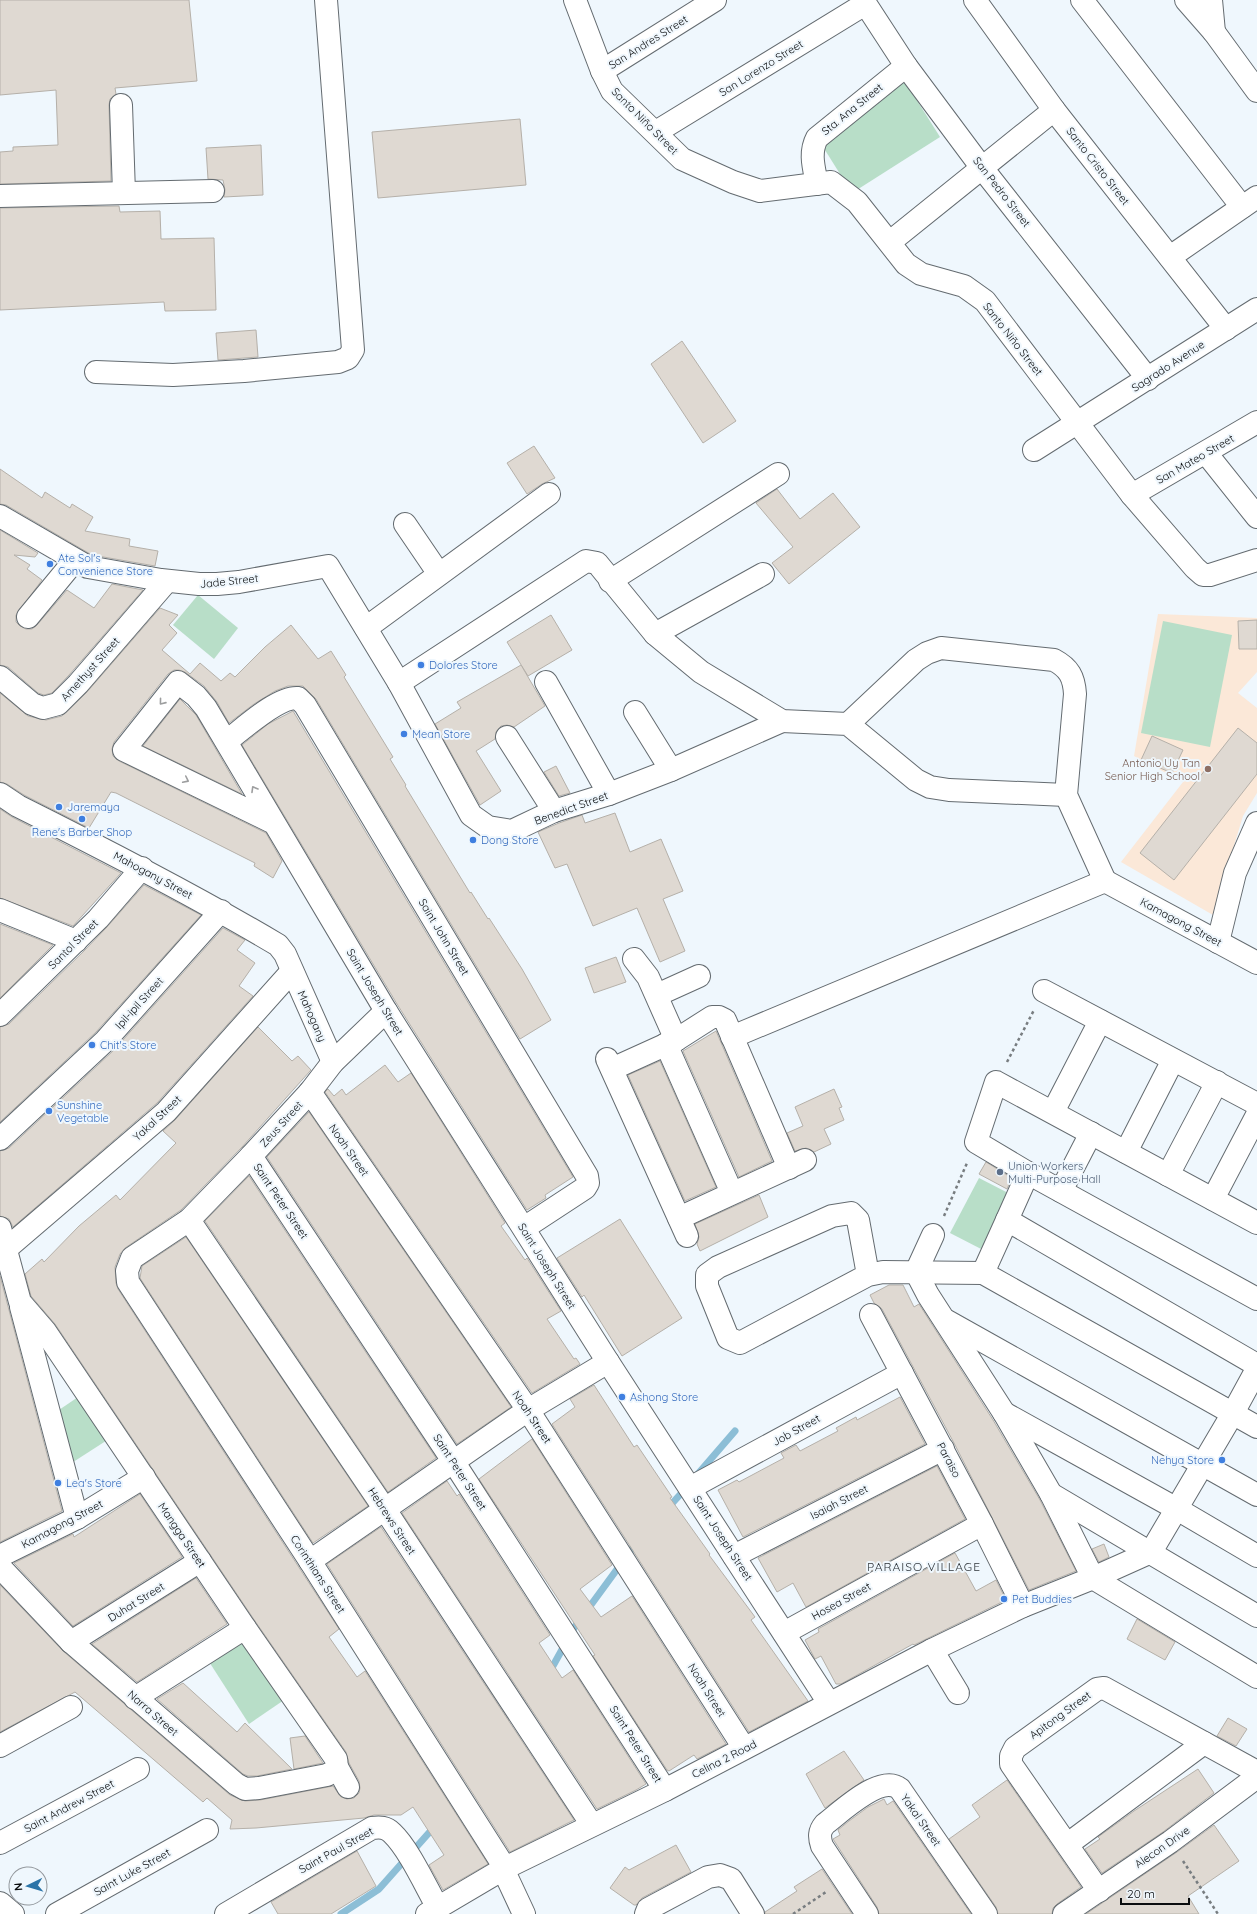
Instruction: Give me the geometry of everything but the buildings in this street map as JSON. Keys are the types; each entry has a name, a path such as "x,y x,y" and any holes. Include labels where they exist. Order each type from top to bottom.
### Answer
{"street":[{"path":"96,372 173,375 244,371 338,362 348,358 353,350 326,0"},
{"name":"Santo Niño Street","path":"575,0 602,71 612,91 656,132 682,159 733,182 760,191 831,182 857,202 906,264 921,274 964,286 985,301 1132,495 1195,568 1203,575 1210,575 1257,560"},
{"name":"San Andres Street","path":"602,71 715,0"},
{"name":"Santo Cristo Street","path":"975,0 1054,110 1226,329"},
{"path":"1082,0 1250,202 1170,257"},
{"path":"1186,0 1214,32 1257,91"},
{"path":"1211,0 1214,32"},
{"name":"San Pedro Street","path":"864,2 906,66 982,168 1148,379"},
{"name":"San Lorenzo Street","path":"656,132 864,2"},
{"name":"Sta. Ana Street","path":"817,184 812,157 812,146 817,138 906,66"},
{"path":"121,105 124,193"},
{"path":"890,242 1054,110"},
{"path":"0,196 213,191"},
{"name":"Sagrado Avenue","path":"1034,450 1257,309"},
{"name":"San Mateo Street","path":"1132,495 1257,422"},
{"path":"1206,453 1257,517"},
{"path":"610,581 778,474"},
{"path":"366,628 549,494"},
{"path":"405,524 439,574"},
{"name":"Jade Street","path":"3,525 88,567 167,581 199,584 232,582 328,566"},
{"path":"28,618 75,560"},
{"path":"399,683 586,561 597,562 610,581 655,634 701,672 782,721 848,724 916,780 930,787 949,790 1066,795"},
{"name":"Benedict Street","path":"328,566 399,683 471,815 488,827 512,831 554,811 609,794 672,770 782,721"},
{"path":"655,634 764,574"},
{"name":"Amethyst Street","path":"0,677 32,704 43,708 58,704 78,684 167,581"},
{"path":"732,1037 1105,881 1066,795 1075,685 1071,673 1063,665 1054,660 941,648 927,653 916,660 848,724"},
{"name":"Saint Joseph Street","path":"274,823 120,754 182,677 206,708 227,741 386,1011 608,1362 784,1632 829,1704"},
{"path":"546,682 609,794"},
{"name":"Saint John Street","path":"227,741 280,702 291,697 298,698 305,705 587,1176 588,1183 585,1188 524,1228"},
{"path":"635,712 672,770"},
{"path":"507,737 554,811"},
{"name":"Mahogany Street","path":"0,794 18,806 142,868 221,911 278,945 285,954 292,971"},
{"path":"1218,942 1235,873 1257,824"},
{"name":"Santol Street","path":"0,1016 98,919 142,868"},
{"name":"Kamagong Street","path":"1105,881 1257,962"},
{"path":"0,910 76,941"},
{"name":"Ipil-ipil Street","path":"0,1139 105,1041 221,911"},
{"path":"634,959 648,977 657,995 671,1042 732,1194"},
{"name":"Mahogany","path":"292,971 333,1062"},
{"name":"Yakal Street","path":"6,1249 166,1112 292,971"},
{"path":"657,995 699,976"},
{"path":"1044,991 1257,1104"},
{"name":"Zeus Street","path":"128,1282 127,1271 132,1258 189,1220 310,1092 333,1062 386,1011"},
{"path":"712,1017 719,1017 725,1020 732,1037 797,1164 732,1194 683,1227 610,1064 671,1042 712,1017"},
{"path":"1053,1112 1100,1021"},
{"path":"1126,1152 1173,1060"},
{"path":"1256,1219 1213,1199 996,1082 976,1142 1061,1192 1257,1299"},
{"path":"1168,1175 1216,1082"},
{"name":"Noah Street","path":"310,1092 528,1410 744,1748"},
{"path":"1213,1199 1257,1114"},
{"path":"1061,1192 1091,1133"},
{"name":"Saint Peter Street","path":"251,1156 453,1461 575,1648 665,1790"},
{"path":"983,1273 1028,1173"},
{"path":"868,1275 858,1220 852,1213 844,1213 832,1216 718,1267 707,1275 707,1286 728,1338 740,1344 868,1275 883,1272 983,1273 1257,1427"},
{"name":"Hebrews Street","path":"189,1220 384,1508 592,1825"},
{"path":"1007,1220 1257,1365"},
{"name":"Mangga Street","path":"0,1228 77,1518"},
{"path":"916,1272 934,1235"},
{"path":"916,1272 1004,1413 1051,1494 1093,1578 1257,1677"},
{"name":"Corinthians Street","path":"128,1282 310,1561 458,1793 504,1868 524,1914"},
{"name":"Mangga Street","path":"20,1302 45,1331 245,1628 336,1760 340,1775"},
{"name":"Paraiso","path":"871,1315 943,1449 1023,1606"},
{"path":"944,1319 1257,1495"},
{"path":"310,1561 384,1508 528,1410 608,1362"},
{"path":"1151,1552 1177,1509 1201,1464 1233,1413 1257,1368"},
{"name":"Job Street","path":"686,1481 902,1373"},
{"path":"1004,1413 1177,1509 1257,1556"},
{"name":"Isaiah Street","path":"734,1556 943,1449"},
{"name":"Kamagong Street","path":"0,1556 77,1518 144,1477"},
{"path":"1051,1494 1257,1616"},
{"name":"Hosea Street","path":"784,1632 982,1524"},
{"name":"Celina 2 Road","path":"433,1911 504,1868 665,1790 932,1650 1023,1606 1093,1578 1151,1552"},
{"name":"Duhat Street","path":"71,1642 200,1561"},
{"name":"Narra Street","path":"0,1567 71,1642 226,1776 245,1789 259,1788 327,1775 340,1775"},
{"path":"135,1698 245,1628"},
{"path":"932,1650 958,1693"},
{"name":"Apitong Street","path":"1099,1891 1068,1844 1011,1764 1011,1756 1015,1748 1097,1689 1104,1688 1257,1772"},
{"path":"0,1746 71,1707"},
{"path":"1068,1844 1204,1743"},
{"name":"Saint Andrew Street","path":"0,1843 138,1769"},
{"name":"Alecon Drive","path":"1064,1914 1170,1842 1257,1777"},
{"name":"Yakal Street","path":"844,1880 822,1846 820,1835 821,1829 825,1824 871,1790 888,1784 896,1786 900,1789 986,1914"},
{"name":"Saint Paul Street","path":"226,1914 372,1828 382,1827 391,1832 405,1851 433,1911"},
{"name":"Saint Luke Street","path":"57,1914 207,1830"},
{"path":"646,1914 648,1909 708,1877 720,1875 731,1878 753,1914"},
{"path":"844,1880 867,1914"},
{"path":"0,1903 13,1914"}],"path":[{"path":"996,1082 1044,991"},
{"path":"934,1235 951,1203 976,1142"},
{"path":"1170,1842 1218,1914"},
{"path":"793,1914 844,1880"}],"shaded area":[{"name":"Antonio Uy Tan Senior High School","path":"1158,614 1257,618 1257,672 1238,693 1257,708 1257,793 1243,816 1213,915 1121,862 1183,782 1134,756"}],"green space":[{"path":"901,75 940,137 852,193 813,131"},
{"path":"198,595 238,628 214,659 173,625"},
{"path":"1163,621 1232,635 1210,747 1141,733"},
{"path":"979,1178 1014,1196 985,1251 950,1233"},
{"path":"84,1393 112,1437 67,1466 53,1414"},
{"path":"244,1632 287,1698 249,1724 206,1657"}],"waterway":[{"path":"697,1475 735,1431"},
{"path":"667,1509 687,1487"},
{"path":"549,1673 574,1628 637,1542"},
{"path":"341,1914 379,1889 435,1826"}],"place":[{"name":"Ate Sol's Convenience Store","path":"50,564"},
{"name":"Dolores Store","path":"421,665"},
{"name":"Mean Store","path":"404,734"},
{"name":"Antonio Uy Tan Senior High School","path":"1208,769"},
{"name":"Jaremaya","path":"59,807"},
{"name":"Rene's Barber Shop","path":"82,819"},
{"name":"Dong Store","path":"473,840"},
{"name":"Chit's Store","path":"92,1045"},
{"name":"Sunshine Vegetable","path":"49,1111"},
{"name":"Union Workers Multi-Purpose Hall","path":"1000,1172"},
{"name":"Ashong Store","path":"622,1397"},
{"name":"Nehya Store","path":"1222,1460"},
{"name":"Lea's Store","path":"58,1483"},
{"name":"Pet Buddies","path":"1004,1599"}],"district":[{"name":"PARAISO VILLAGE","path":"924,1566"}]}
